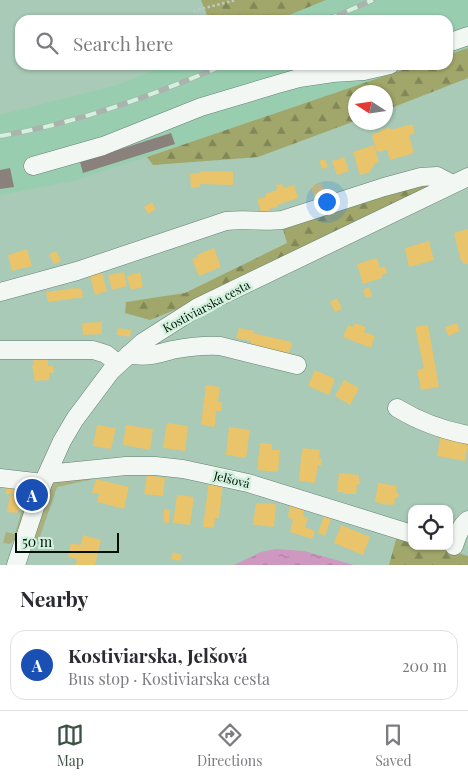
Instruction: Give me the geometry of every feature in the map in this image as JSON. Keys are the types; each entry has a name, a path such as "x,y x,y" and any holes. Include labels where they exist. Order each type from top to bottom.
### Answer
{"street":[{"path":"453,41 468,36"},
{"path":"33,166 103,146 201,107 278,84 334,73 368,70"},
{"name":"Kostiviarska cesta","path":"0,292 77,270 226,221 243,219 282,220 384,187 428,176 460,181"},
{"name":"Kostiviarska cesta","path":"16,565 45,479 62,440 75,418 110,371 143,342 198,307 460,181"},
{"path":"0,350 93,350 124,359 172,350 220,346 297,365"},
{"path":"397,408 426,424 442,430 468,435"},
{"name":"Jelšová","path":"0,478 45,479 126,466 155,466 183,469 248,483 408,533"},
{"path":"457,547 460,531 468,520"}],"path":[{"path":"193,11 236,0"}],"shaded area":[{"path":"326,0 468,0 468,48 453,53 453,15 289,15"},
{"path":"154,70 402,70 358,85 348,85 348,88 78,180 0,195 0,115 117,85"},
{"path":"94,475 94,479 57,487 36,548 31,547 50,485 56,480"},
{"path":"29,486 32,489 31,496 22,526 10,544 3,543 6,532 15,534"}],"green space":[{"path":"201,0 326,0 289,15 207,15"},
{"path":"468,48 468,78 393,107 393,85 358,85 402,70 453,70 453,53"},
{"path":"348,89 348,124 258,157 153,165 147,157"},
{"path":"429,182 441,184 217,293 150,320 125,313 126,302 185,293 287,243 282,226"},
{"path":"397,536 408,539 408,550 448,550 468,556 468,565 389,565"}],"water":[{"path":"276,549 304,551 354,565 234,565 261,552"}],"building: Homes":[{"path":"412,124 415,133 409,135 414,153 390,160 387,150 377,152 372,135 383,130"},
{"path":"374,145 379,162 374,164 370,172 360,175 353,152"},
{"path":"344,157 349,171 337,175 332,161"},
{"path":"325,159 328,167 322,169 319,161"},
{"path":"200,171 233,171 233,185 200,184 200,187 191,188 190,174 200,173"},
{"path":"321,183 327,199 317,203 311,187"},
{"path":"282,184 284,188 294,185 298,198 277,205 278,207 269,209 270,212 262,215 257,199 266,197 265,194 277,190 276,185"},
{"path":"152,202 156,209 148,214 144,207"},
{"path":"468,229 468,264 463,264 454,233"},
{"path":"429,241 434,260 409,267 405,248"},
{"path":"214,248 221,267 199,276 192,259"},
{"path":"27,249 32,266 12,271 8,255"},
{"path":"56,251 61,261 54,264 49,254"},
{"path":"377,258 380,268 385,266 387,273 382,275 382,278 363,284 357,264"},
{"path":"101,269 107,291 95,295 89,272"},
{"path":"124,272 127,286 112,290 108,275"},
{"path":"140,272 143,287 131,290 127,276"},
{"path":"369,287 372,296 366,298 363,290"},
{"path":"82,289 83,298 48,302 46,292"},
{"path":"337,298 342,309 335,312 330,302"},
{"path":"102,322 102,334 83,335 82,323"},
{"path":"355,323 366,327 364,332 375,336 371,348 343,337 348,325 353,327"},
{"path":"457,323 460,331 448,336 445,327"},
{"path":"428,325 439,387 421,390 417,370 424,368 415,327"},
{"path":"118,328 131,330 130,337 117,335"},
{"path":"239,328 292,342 289,354 250,345 251,341 236,338"},
{"path":"48,359 48,366 53,366 54,373 49,373 49,380 35,381 33,360"},
{"path":"315,370 335,379 329,395 308,386"},
{"path":"344,380 359,388 350,405 335,396"},
{"path":"206,385 220,387 218,402 222,402 221,411 216,411 215,427 201,425"},
{"path":"167,423 188,426 185,451 163,448"},
{"path":"97,425 116,428 111,449 93,446"},
{"path":"126,425 153,429 150,450 123,445"},
{"path":"229,427 250,430 246,458 226,455"},
{"path":"441,433 468,443 465,461 437,456"},
{"path":"260,443 272,444 272,450 280,450 278,472 257,470"},
{"path":"303,448 320,450 321,466 318,465 315,483 299,481"},
{"path":"339,473 359,475 360,484 357,485 356,494 337,492"},
{"path":"147,475 165,478 163,496 144,494"},
{"path":"96,479 129,487 124,509 97,502 99,494 92,493"},
{"path":"209,481 223,484 219,518 215,518 214,528 203,527"},
{"path":"378,483 397,486 396,492 399,494 395,499 394,505 375,502"},
{"path":"6,484 18,484 17,495 6,494"},
{"path":"10,495 21,497 18,513 7,512"},
{"path":"177,495 194,497 190,525 173,523"},
{"path":"256,503 276,504 274,527 253,525"},
{"path":"290,505 304,510 303,516 308,518 305,527 315,531 312,539 290,532 293,520 288,517"},
{"path":"164,509 170,510 169,523 163,522"},
{"path":"325,513 332,516 325,536 318,533"},
{"path":"341,525 370,537 363,555 334,543"},
{"path":"83,535 101,540 95,565 76,565 77,559 68,557 71,543 81,545"},
{"path":"173,552 182,555 180,561 171,559"}],"building: Industry":[{"path":"171,133 175,144 83,173 80,162"},
{"path":"10,168 14,187 0,189 0,170"}],"railway":[{"path":"338,15 373,0"},
{"path":"0,136 86,116 212,70"}],"place":[{"name":"Kostiviarska, Jelšová","path":"32,495"}]}
